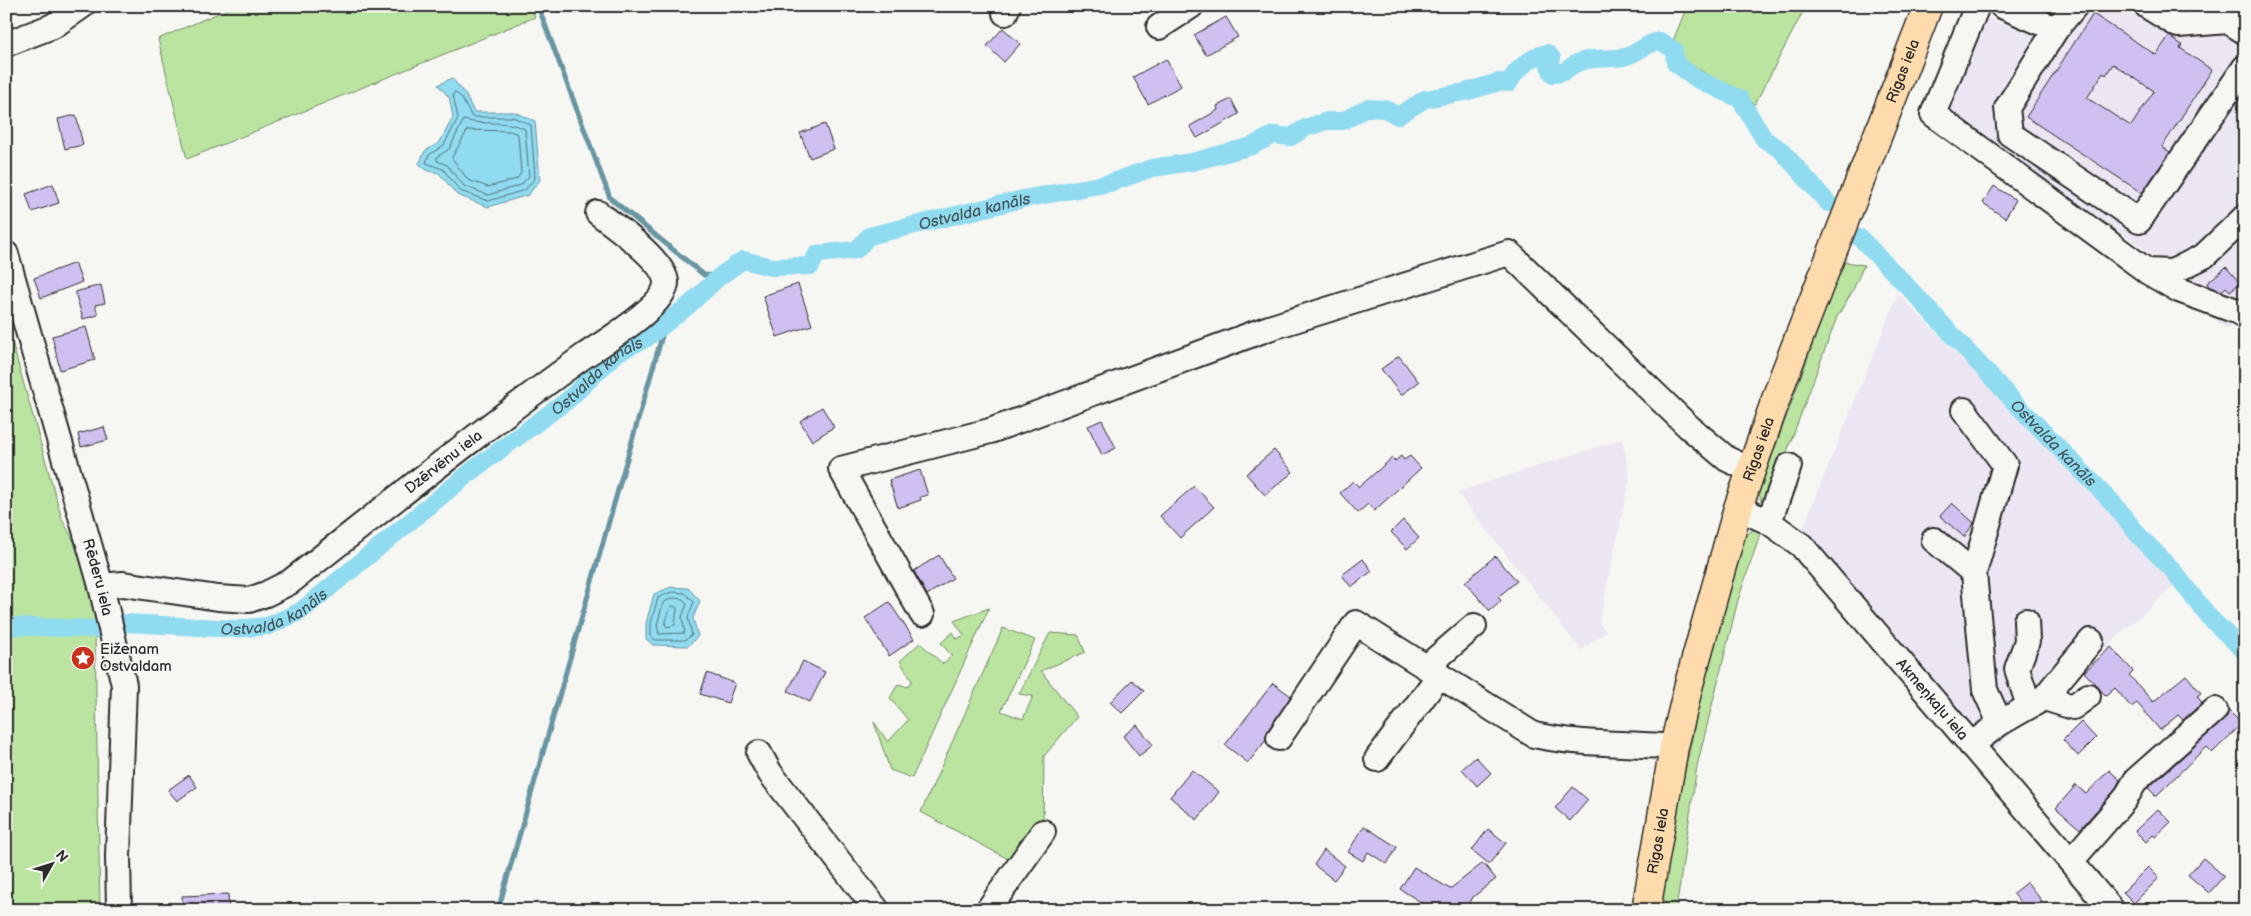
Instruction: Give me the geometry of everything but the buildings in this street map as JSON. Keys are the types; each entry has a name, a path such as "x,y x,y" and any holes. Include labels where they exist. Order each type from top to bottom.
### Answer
{"main road":[{"name":"Rīgas iela","path":"1646,910 1674,747 1689,684 1738,508 1798,341 1928,6"}],"street":[{"path":"6,44 53,26 82,6"},
{"path":"1158,27 1191,6"},
{"path":"1977,6 1933,114 2147,271 2178,290 2243,311"},
{"path":"2002,6 2056,29"},
{"path":"2075,6 2056,29 2007,108 2010,134 2139,221 2245,67"},
{"path":"2147,6 2178,25 2228,21 2245,32"},
{"name":"Dzērvēnu iela","path":"101,586 123,584 218,598 248,600 266,594 290,582 582,357 651,309 664,293 666,281 659,267 645,251 598,212"},
{"path":"2147,271 2172,272 2204,256 2245,217"},
{"path":"922,614 841,470 990,431 1268,328 1509,253 1689,427 1727,458 1751,470"},
{"name":"Rēderu iela","path":"6,254 101,586 124,685 118,856 119,910"},
{"path":"1964,410 2005,465 1974,573 1986,690 2000,722"},
{"path":"1769,522 1789,466"},
{"name":"Akmeņkaļu iela","path":"1738,508 1769,522 1800,545 2112,910"},
{"path":"1934,540 1974,573"},
{"path":"1369,613 1435,669"},
{"path":"2026,621 2027,641 2017,670 2036,702"},
{"path":"1279,738 1356,623 1435,669 1534,735 1566,742 1618,742 1674,747"},
{"path":"1377,760 1435,669 1474,626"},
{"path":"1971,745 2000,722 2036,702 2091,641"},
{"path":"2036,702 2073,706 2088,696"},
{"path":"2071,862 2125,799 2136,780 2215,710"},
{"path":"759,753 770,773 877,910"},
{"path":"988,910 1043,832"}],"shaded area":[{"path":"2014,6 2245,6 2245,329 2236,321 2227,329 2192,301 2186,284 2212,264 2165,263 1943,110 1979,15 2004,25"},
{"path":"1898,294 2108,506 2174,585 1987,756 1801,533"},
{"path":"1622,439 1630,478 1599,623 1606,632 1581,650 1457,492"}],"green space":[{"path":"235,6 531,6 535,17 187,159 158,39"},
{"path":"1687,6 1806,6 1755,104 1669,51"},
{"path":"1846,262 1864,265 1852,292 1837,317 1766,508 1761,502 1759,492 1841,266"},
{"path":"6,321 62,519 94,579 100,910 6,910"},
{"path":"1756,529 1762,529 1738,600 1697,766 1676,910 1660,910 1674,824 1702,690 1741,540"},
{"path":"989,608 912,778 890,770 874,722 888,742 908,720 890,698 898,684 908,687 912,681 900,661 920,643 943,664 952,656 941,643 953,632 957,639 964,635 954,621"},
{"path":"1003,628 1035,640 1001,711 1023,719 1033,696 1019,694 1050,633 1078,635 1085,652 1041,671 1077,717 1044,756 1043,827 1008,859 921,812"}],"water":[{"path":"452,78 465,94 474,112 514,112 535,121 540,180 528,195 488,207 457,195 439,173 428,171 419,164 425,151 440,142 453,117 449,97 438,85"},
{"path":"671,587 688,588 700,601 693,618 698,636 688,646 653,645 646,639 646,623 654,594"}],"waterway":[{"path":"538,6 610,198 704,275 720,276"},
{"name":"Ostvalda kanāls","path":"127,623 235,629 268,626 301,611 473,470 569,399 617,353 645,339 688,306 720,276 743,260 772,267 811,266 817,254 856,250 869,236 1023,199 1110,183 1152,168 1192,162 1252,146 1273,135 1291,137 1305,128 1327,121 1343,121 1367,108 1385,109 1398,116 1425,99 1465,92 1499,82 1509,83 1525,64 1547,53 1552,58 1549,66 1553,74 1557,74 1583,61 1624,57 1660,41 1674,50 1675,63 1697,79 1740,99 1764,139 1781,150 1828,203"},
{"name":"Ostvalda kanāls","path":"1860,238 2018,406 2112,502 2141,538 2171,568 2210,618 2245,652"},
{"path":"498,910 666,322"},
{"name":"Ostvalda kanāls","path":"6,626 99,629"}],"place":[{"name":"Eiženam Ostvaldam","path":"83,658"}]}
